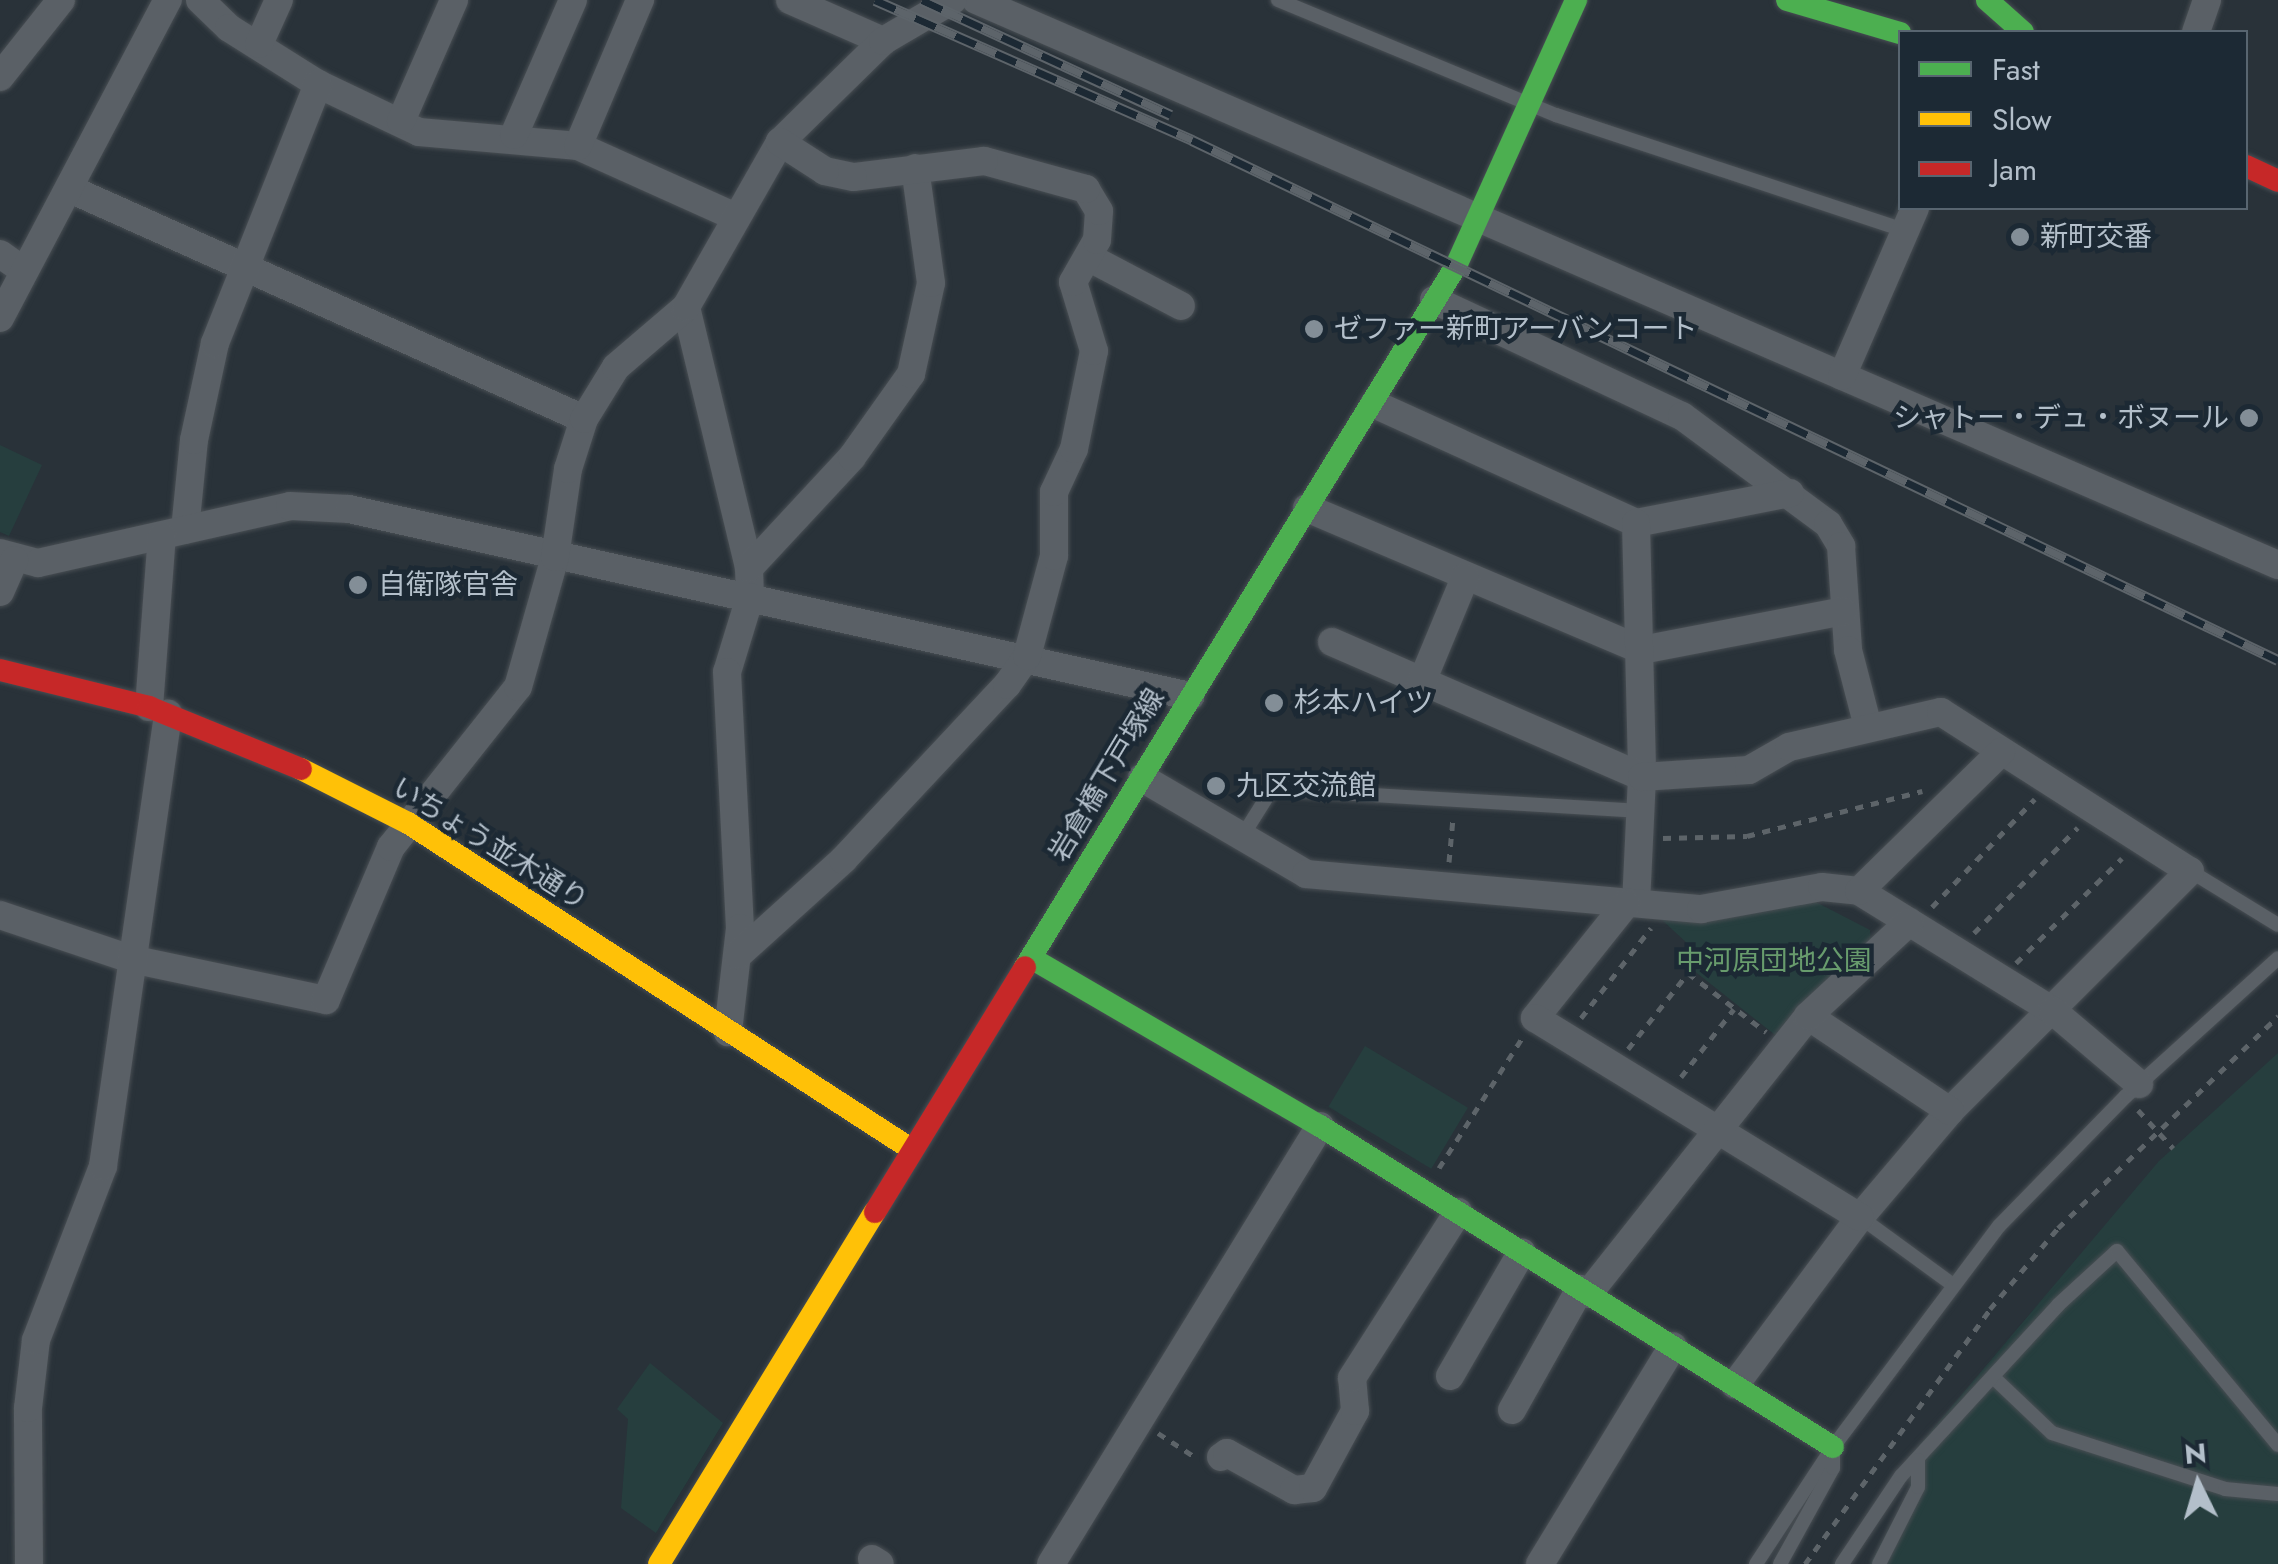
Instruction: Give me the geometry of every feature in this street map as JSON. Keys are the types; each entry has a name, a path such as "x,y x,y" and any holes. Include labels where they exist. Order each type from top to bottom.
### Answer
{"main road":[{"name":"岩倉橋下戸塚線","path":"664,1562 911,1149 1374,404 1483,218 1576,0"},
{"path":"1787,0 1898,32"},
{"path":"1987,0 2021,30"},
{"path":"2248,167 2278,181"},
{"name":"いちょう並木通り","path":"0,670 159,710 279,758 408,823 911,1149"},
{"path":"1031,958 1320,1126 1832,1447"}],"street":[{"path":"0,77 60,0"},
{"path":"0,318 168,0"},
{"path":"200,0 318,84 418,132 465,139 514,136 578,146 736,217"},
{"path":"259,44 279,0"},
{"path":"401,121 454,0"},
{"path":"514,136 573,0"},
{"path":"578,146 640,0"},
{"path":"790,0 883,41"},
{"path":"0,915 131,959 326,1000 357,916 408,823 478,745 518,687 555,556 584,418 616,366 686,307 780,142 883,41 953,0"},
{"path":"976,0 2278,565"},
{"path":"2197,30 2208,0"},
{"path":"29,1564 28,1408 36,1340 102,1166 131,959 159,710 173,533 215,343 318,84"},
{"path":"738,955 843,860 1008,685 1026,656 1054,556 1054,492 1074,449 1094,350 1073,282 1098,240 1098,210 1086,189 1015,164 915,168 853,177 824,172 780,142"},
{"path":"749,568 852,457 911,374 931,283 915,168"},
{"path":"70,189 584,418"},
{"path":"1842,376 1909,219"},
{"path":"0,254 24,270"},
{"path":"1088,257 1181,306"},
{"path":"1434,300 1654,401 1790,493 1828,524 1841,546 1843,611 1868,726"},
{"path":"686,307 749,568 750,597 727,672 738,955 728,1032"},
{"path":"1374,404 1636,523 1790,493"},
{"path":"0,592 7,557 38,563 290,506 348,509 1026,656 1190,696"},
{"path":"1307,508 1641,650 1843,611"},
{"path":"1636,523 1642,777 1631,903 1534,1018 1716,1133 1860,1217"},
{"path":"1420,684 1465,578"},
{"path":"1332,642 1420,684 1642,777 1750,770 1789,748 1868,726 1940,712 2190,871 1950,1111 1860,1217 1735,1385"},
{"path":"1859,891 2001,752"},
{"path":"1142,778 1306,874 1701,909 1822,888 1859,891 2053,1011 2133,1090"},
{"path":"1512,1410 1584,1291 1808,1016 1912,924"},
{"path":"1808,1016 1950,1111"},
{"path":"1050,1564 1320,1126"},
{"path":"1221,1457 1227,1453 1294,1490 1313,1488 1356,1411 1352,1378 1458,1212"},
{"path":"1450,1376 1522,1252"},
{"path":"1540,1564 1673,1346"}],"lane":[{"path":"1278,0 1532,106 1909,219"},
{"path":"1243,836 1272,789 1455,801 1640,825"},
{"path":"2190,871 2278,925"},
{"path":"1756,1564 1832,1447 1999,1226 2133,1090 2278,958"},
{"path":"1860,1217 1952,1284"},
{"path":"1842,1564 1918,1460 2117,1251 2278,1445"},
{"path":"1993,1377 2052,1433 2224,1489 2278,1494"},
{"path":"1780,1564 1833,1468 1832,1447"},
{"path":"1879,1564 1918,1487 1918,1460"}],"path":[{"path":"1640,825 1747,836 1974,778"},
{"path":"1912,924 2051,783"},
{"path":"1446,885 1455,801"},
{"path":"1956,951 2094,810"},
{"path":"2000,978 2142,838"},
{"path":"1566,1038 1668,906"},
{"path":"1613,1068 1688,973 1784,1046"},
{"path":"1663,1100 1734,1009"},
{"path":"1805,1564 1990,1309 2156,1129 2278,1016"},
{"path":"1424,1191 1534,1018"},
{"path":"2133,1090 2156,1129 2174,1148"},
{"path":"1139,1421 1198,1459 1221,1457"}],"green space":[{"path":"0,445 42,465 9,536 0,532"},
{"name":"中河原団地公園","path":"1812,900 1870,930 1871,946 1779,1038 1688,966 1689,945 1661,919"},
{"path":"1365,1046 1468,1108 1431,1169 1328,1107"},
{"path":"2278,1053 2278,1564 1870,1564 1910,1488 1909,1457 2159,1161"},
{"path":"650,1363 723,1423 656,1533 621,1508 628,1419 617,1409"}],"railway":[{"path":"875,0 1192,140 2278,660"},
{"path":"922,0 1171,115"}],"traffic: fast":[{"path":"1025,967 1456,266 1576,0"},
{"path":"1787,0 1898,32"},
{"path":"1987,0 2021,30"},
{"path":"1031,958 1320,1126 1833,1447"}],"traffic: slow":[{"path":"301,769 408,823 911,1149"},
{"path":"659,1564 875,1212"}],"traffic: jam":[{"path":"2248,167 2278,181"},
{"path":"0,670 149,707 301,769"},
{"path":"875,1212 1025,967"}],"place":[{"name":"新町交番","path":"2020,237"},
{"name":"ゼファー新町アーバンコート","path":"1314,329"},
{"name":"シャトー・デュ・ボヌール","path":"2249,418"},
{"name":"自衛隊官舎","path":"358,585"},
{"name":"杉本ハイツ","path":"1274,703"},
{"name":"九区交流館","path":"1216,786"}]}
